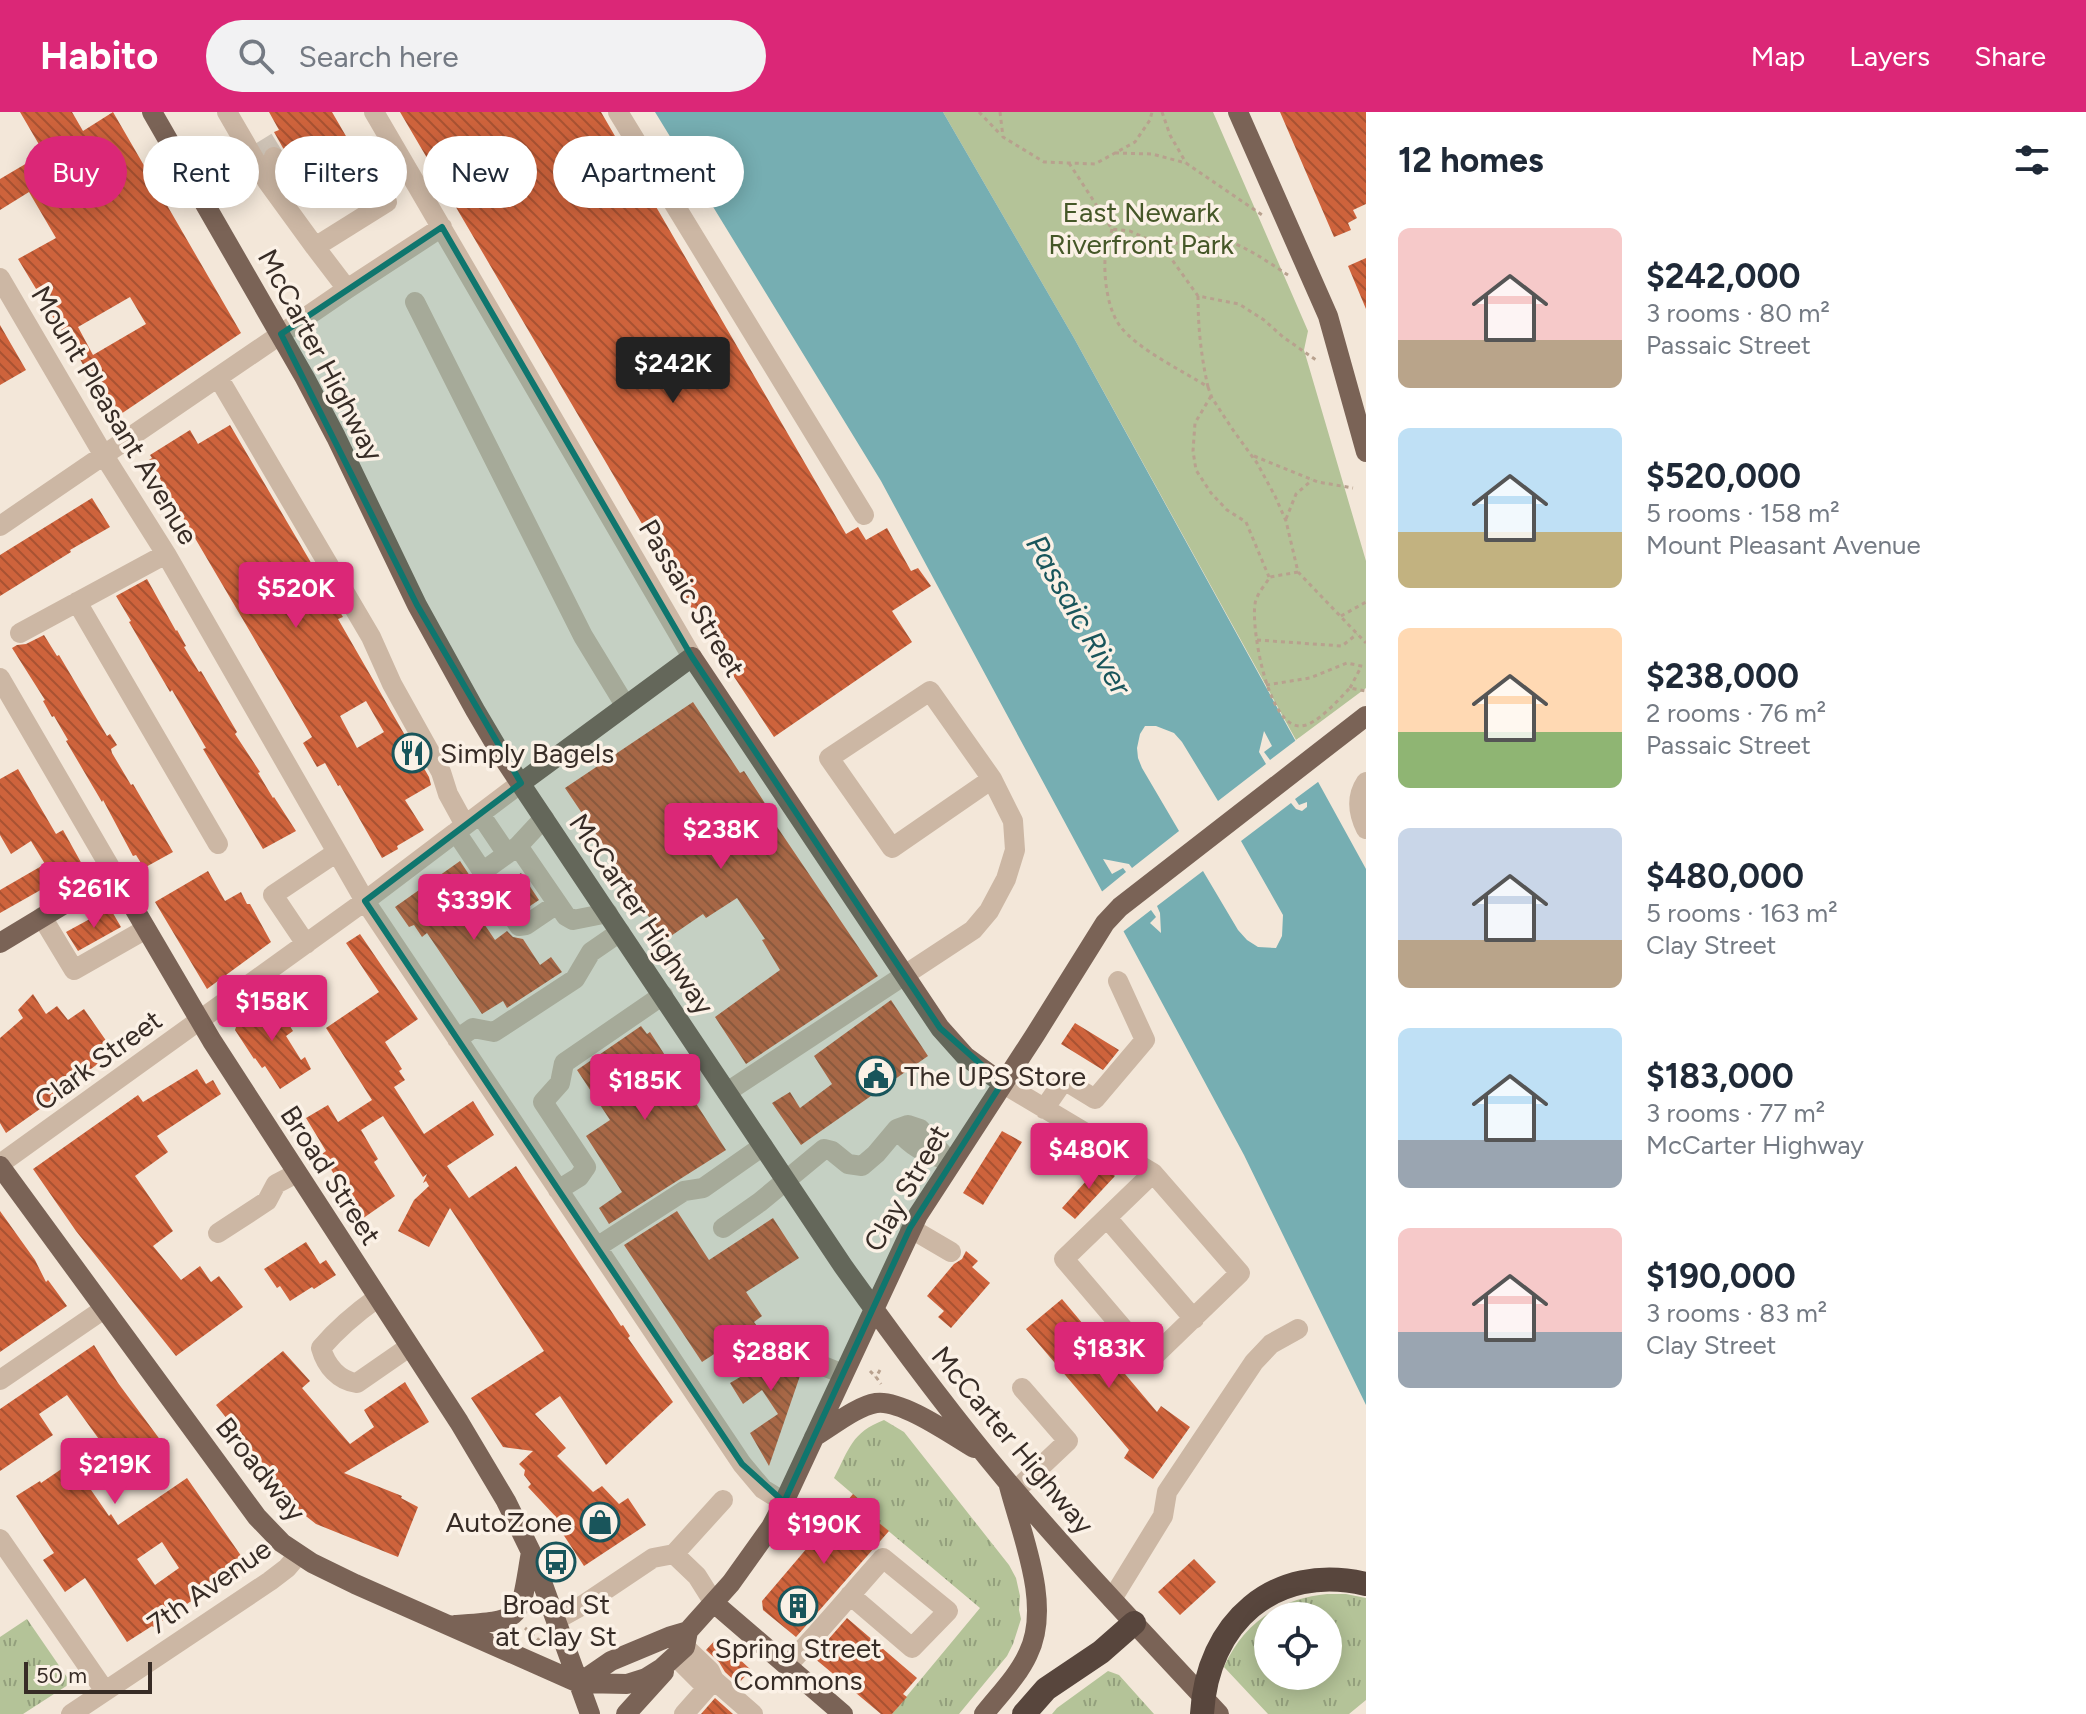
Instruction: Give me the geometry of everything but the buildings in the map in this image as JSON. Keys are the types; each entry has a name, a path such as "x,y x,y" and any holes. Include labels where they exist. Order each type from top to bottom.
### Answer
{"highway":[{"path":"1208,1708 1208,1671 1217,1648 1233,1625 1252,1606 1280,1590 1308,1581 1337,1579 1366,1584"},
{"path":"1024,1714 1046,1689 1101,1652 1134,1623"}],"main road":[{"name":"McCarter Highway","path":"152,112 281,334 343,450 422,614 475,710 544,818 873,1310 1011,1486 1208,1708"},
{"path":"1238,112 1328,316 1366,452"},
{"name":"Clark Street","path":"521,783 692,657"},
{"name":"Passaic Street","path":"692,657 940,1028 975,1064 1002,1083"},
{"name":"Clay Street","path":"579,1683 636,1682 654,1674 683,1645 762,1541 784,1502 910,1228 1109,917 1366,716"},
{"path":"0,943 114,874"},
{"name":"Broad Street","path":"114,874 200,1021 491,1475 531,1552 590,1714"},
{"name":"Broadway","path":"0,1165 273,1535 298,1555 355,1584 579,1683"},
{"path":"814,1437 869,1405 887,1403 910,1411 984,1453"},
{"path":"984,1714 1023,1665 1033,1643 1038,1616 1036,1588 1011,1486"},
{"path":"451,1625 502,1621 515,1615 521,1605 531,1552"},
{"path":"714,1603 843,1714"},
{"name":"Clay Street","path":"579,1683 611,1661 671,1636 683,1645"},
{"path":"626,1714 683,1645"}],"street":[{"path":"227,112 267,181 347,289"},
{"name":"Passaic Street","path":"374,112 692,657"},
{"path":"618,112 864,515"},
{"path":"238,131 263,139"},
{"path":"267,181 274,157"},
{"path":"315,247 377,208"},
{"path":"0,526 442,227"},
{"name":"Mount Pleasant Avenue","path":"0,278 103,454 166,554 365,901 749,1474 763,1489 784,1502"},
{"path":"415,302 583,636 625,705"},
{"path":"218,377 371,637 392,684 441,772 448,794 467,824 482,872 519,926 526,925 557,904"},
{"path":"20,633 166,554"},
{"path":"77,602 218,844"},
{"name":"Broad Street","path":"0,678 114,874"},
{"path":"727,1092 973,930 989,911 1006,879 1015,850 1013,821 992,779 930,691 829,758 892,848 992,779"},
{"path":"1366,782 1358,799 1366,829"},
{"name":"Clark Street","path":"0,1165 365,901 521,783"},
{"path":"482,872 512,850 544,818"},
{"path":"467,824 512,850 566,916 573,920 608,913"},
{"path":"306,944 273,895 337,852"},
{"path":"42,917 74,970 146,929"},
{"path":"457,1039 473,1028 494,1032 575,979 591,952 620,932"},
{"path":"1044,1109 1064,1080 1095,1099 1145,1040 1118,981"},
{"path":"513,1121 543,1102 560,1083 564,1063 663,995"},
{"path":"1002,1083 1153,1173 1240,1273 1150,1360 1064,1259 1153,1173"},
{"path":"543,1102 586,1167 579,1177 558,1190"},
{"path":"723,1228 824,1149 832,1151 848,1164 862,1166 897,1129 906,1141 918,1149 950,1162"},
{"path":"597,1247 684,1191 703,1188 763,1146"},
{"path":"218,1233 267,1201 276,1184 297,1173"},
{"path":"1107,1218 1194,1319"},
{"path":"910,1228 951,1252"},
{"path":"377,1298 335,1331 321,1348 324,1358 346,1382 357,1383 409,1347"},
{"path":"0,1380 104,1309"},
{"path":"1112,1599 1163,1516 1167,1492 1254,1362 1271,1344 1298,1329"},
{"path":"793,1336 811,1361 843,1374"},
{"path":"1011,1486 1068,1441 1022,1388"},
{"path":"556,1620 653,1558 674,1554 723,1500"},
{"path":"0,1539 101,1701"},
{"path":"674,1554 697,1576 714,1603"},
{"name":"7th Avenue","path":"71,1714 101,1701 270,1581 298,1555"},
{"path":"787,1666 850,1595 883,1558 948,1611 912,1648 850,1595"},
{"path":"683,1645 710,1684 753,1714"},
{"path":"684,1714 710,1684"}],"path":[{"path":"979,112 1003,137 1044,162 1095,164 1135,142 1152,112"},
{"path":"1000,112 1003,137"},
{"path":"1162,112 1170,135 1186,163"},
{"path":"1114,153 1152,154 1186,163 1268,220"},
{"path":"1069,163 1112,229 1105,259 1108,294 1114,317 1136,342 1208,387"},
{"path":"1112,229 1130,231 1163,247 1198,296 1200,343 1211,396 1252,455 1275,496 1285,520 1298,572 1366,643"},
{"path":"1163,247 1207,238 1223,240 1242,247 1296,280"},
{"path":"1198,296 1239,304 1316,360"},
{"path":"1211,396 1195,423 1193,451 1196,470 1227,510 1246,522 1270,577"},
{"path":"1252,455 1312,480 1353,488"},
{"path":"1285,520 1296,494 1312,480"},
{"path":"1266,685 1310,678 1347,663 1364,667 1350,688 1323,714 1305,726 1286,721 1266,685 1256,640 1254,602 1270,577 1298,572"},
{"path":"1341,616 1366,602"},
{"path":"1256,640 1342,646 1357,634"},
{"path":"1350,688 1366,691"},
{"path":"876,1377 880,1370"},
{"path":"870,1371 883,1386"},
{"path":"522,1624 540,1641"}],"highlighted area":[{"path":"442,227 692,657 940,1028 1002,1083 910,1228 784,1502 742,1464 365,901 521,783 417,605 281,334"}],"green space":[{"name":"East Newark Riverfront Park","path":"943,112 1213,112 1308,331 1304,350 1366,561 1366,688 1296,740 1074,338"},
{"path":"884,1420 904,1432 1016,1578 1021,1619 1013,1644 1007,1656 959,1714 892,1714 980,1608 873,1518 876,1514 834,1478 858,1436"},
{"path":"1327,1594 1366,1598 1366,1700 1349,1714 1268,1714 1224,1667 1232,1651 1254,1625 1254,1690 1342,1690 1342,1602 1292,1602"},
{"path":"27,1619 71,1683 23,1714 0,1714 0,1637"},
{"path":"1108,1671 1119,1675 1154,1714 1052,1714 1057,1708"}],"water":[{"name":"Passaic River","path":"655,112 943,112 1074,338 1366,869 1366,1405 1244,1155 881,481 714,208 744,208 744,136 670,136"}],"pier":[{"path":"1145,726 1156,726 1174,733 1218,801 1266,764 1259,752 1264,731 1272,746 1264,752 1270,760 1299,738 1322,779 1295,799 1299,805 1307,802 1307,807 1302,811 1291,803 1241,841 1283,915 1282,936 1276,948 1258,947 1247,940 1203,871 1157,906 1161,933 1150,923 1156,917 1151,910 1120,934 1099,894 1126,872 1123,868 1112,874 1103,859 1129,864 1132,868 1179,831 1138,758 1140,734"}],"tunnel":[{"path":"263,139 274,157"}],"place":[{"name":"Simply Bagels","path":"412,753"},
{"name":"The UPS Store","path":"876,1076"},
{"name":"AutoZone","path":"600,1522"},
{"name":"Broad St at Clay St","path":"556,1562"},
{"name":"Spring Street Commons","path":"798,1606"}]}
